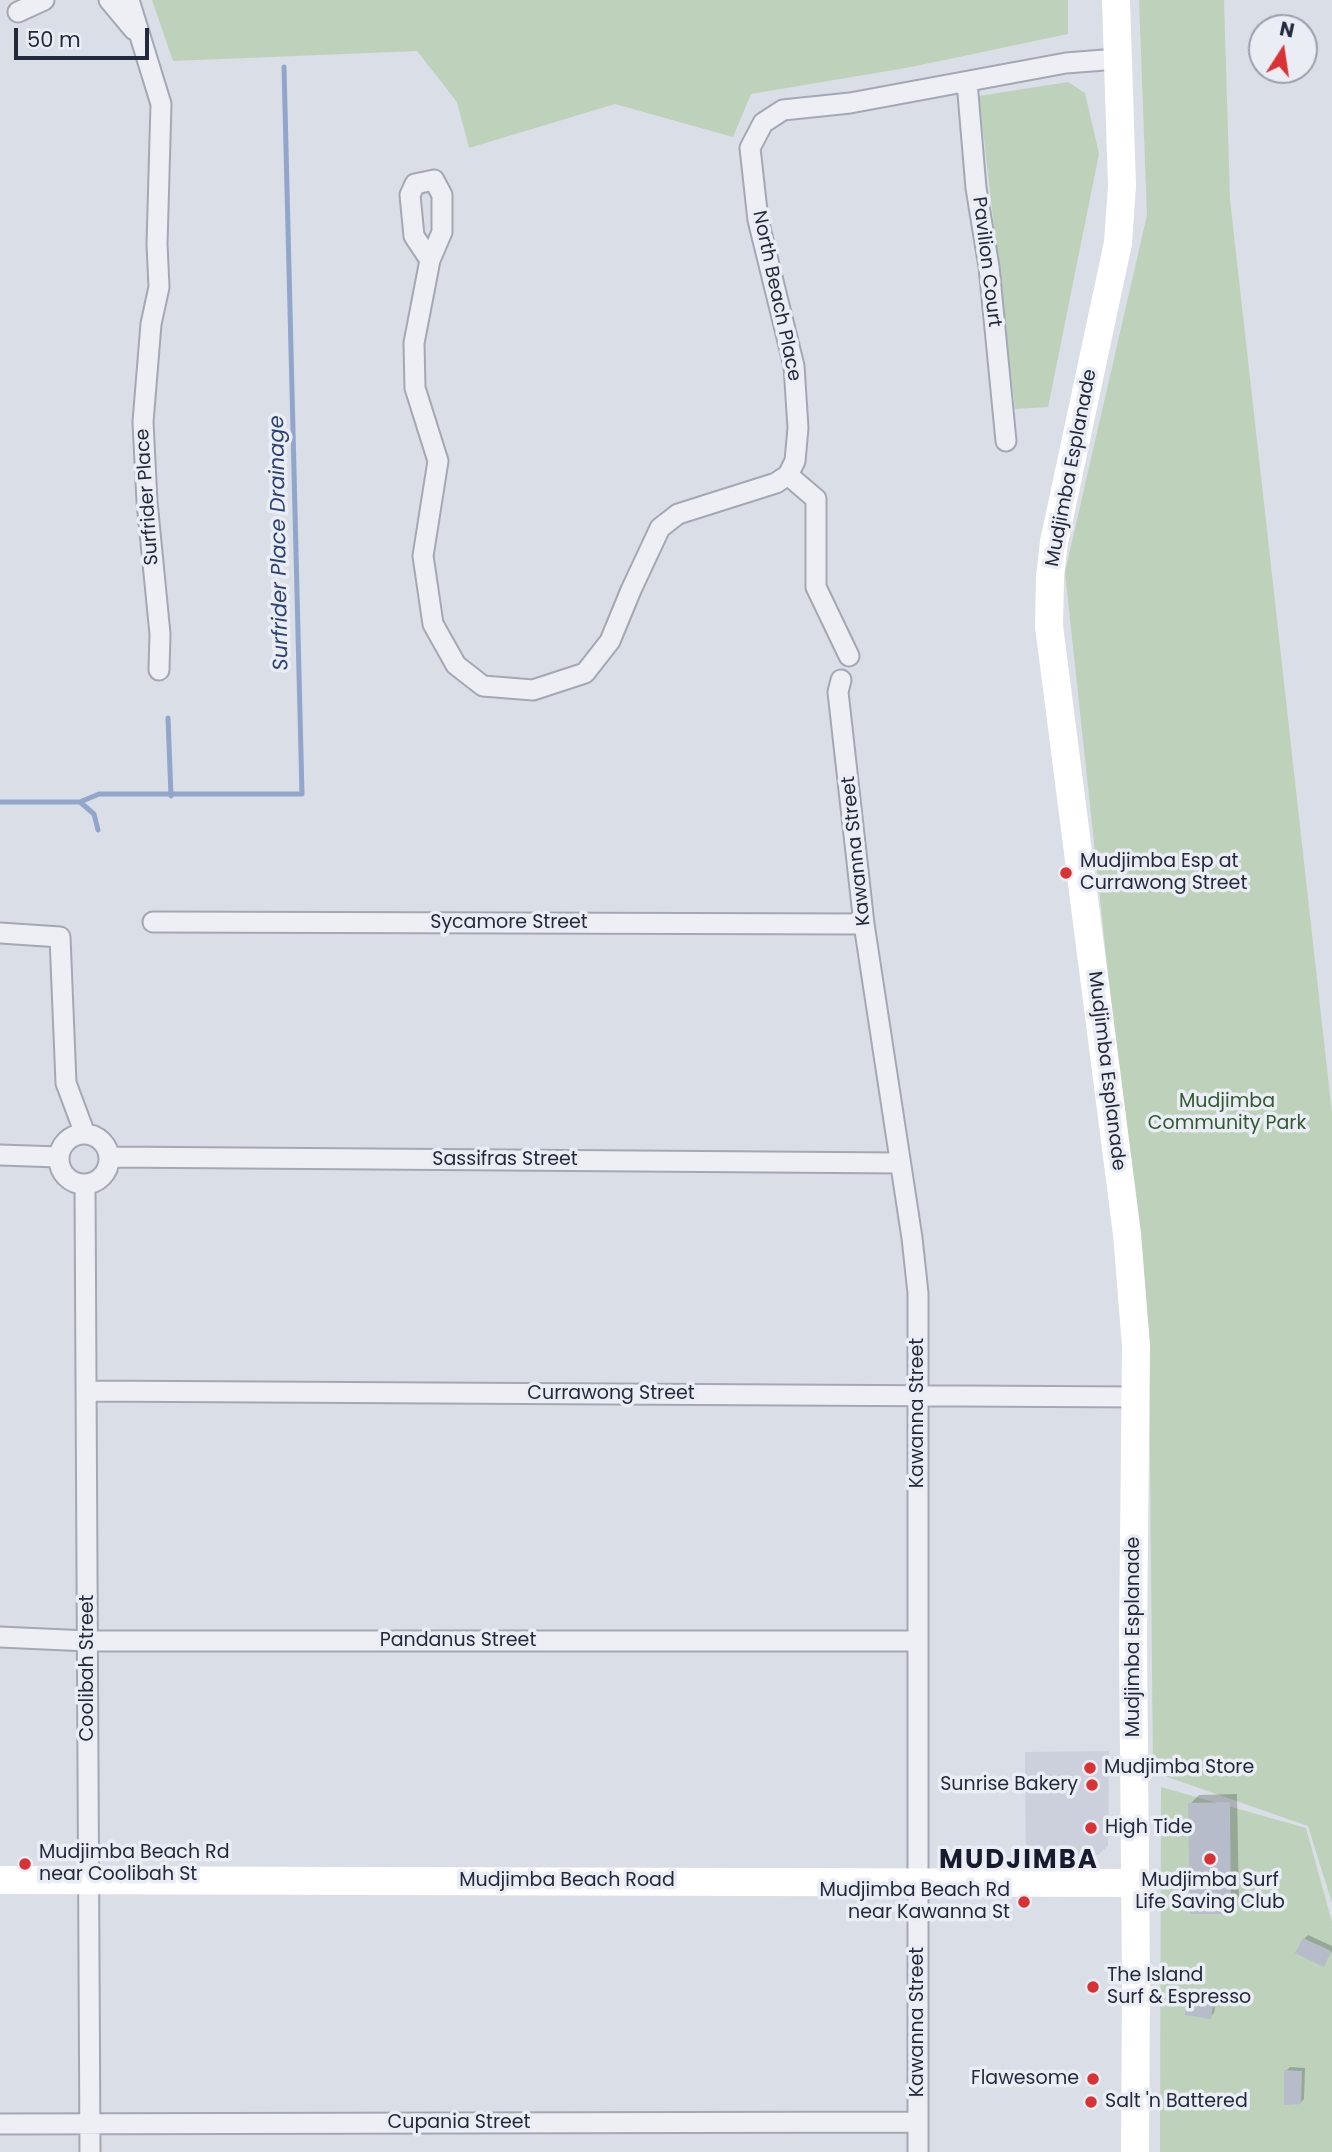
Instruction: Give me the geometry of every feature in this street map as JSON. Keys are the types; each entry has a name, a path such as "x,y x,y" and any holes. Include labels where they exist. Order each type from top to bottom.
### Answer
{"street":[{"path":"18,12 43,0"},
{"name":"Surfrider Place","path":"109,0 141,39"},
{"name":"Surfrider Place","path":"129,0 161,104 157,244 145,284 150,324 142,422 146,502 160,634 159,670"},
{"name":"Mudjimba Esplanade","path":"1116,0 1122,186 1118,243 1114,272 1059,517 1050,578 1049,626 1127,1234 1136,1346 1133,1639 1135,2152"},
{"name":"North Beach Place","path":"789,475 795,461 798,428 794,366 758,220 750,148 762,123 783,110 850,103 1066,63 1117,59"},
{"name":"Pavilion Court","path":"967,82 976,188 989,267 1006,441"},
{"path":"430,260 414,343 415,388 438,461 423,556 433,624 456,665 483,686 533,690 585,673 610,641 660,528 678,514 776,483 789,475 816,499 816,587 849,656"},
{"name":"Kawanna Street","path":"841,680 838,692 864,924 918,1293 918,2152"},
{"name":"Sycamore Street","path":"153,922 864,924"},
{"path":"0,933 60,937 66,1083 85,1134"},
{"path":"85,1134 101,1140 110,1157 105,1174 98,1180 85,1184 68,1178 63,1172 59,1157 66,1141 85,1134"},
{"path":"0,1155 59,1157"},
{"name":"Sassifras Street","path":"110,1157 900,1163"},
{"name":"Coolibah Street","path":"85,1184 90,2152"},
{"name":"Currawong Street","path":"86,1391 1137,1397"},
{"name":"Pandanus Street","path":"0,1637 88,1641 917,1642"},
{"name":"Mudjimba Beach Road","path":"0,1880 1134,1883"},
{"name":"Cupania Street","path":"0,2123 918,2122"}],"shaded area":[{"path":"1109,1751 1108,1846 1098,1855 1026,1854 1025,1752"}],"green space":[{"path":"152,0 1068,0 1068,34 911,67 751,94 733,137 615,104 469,148 457,102 417,51 173,61"},
{"name":"Mudjimba Community Park","path":"1139,0 1224,0 1230,199 1332,1113 1332,1903 1308,1826 1153,1772 1149,1355 1065,572 1147,215"},
{"path":"1068,82 1085,93 1099,154 1048,407 1015,409 979,96"},
{"path":"1161,1787 1306,1828 1332,1922 1332,2152 1160,2152"}],"building":[{"name":"Mudjimba Surf Life Saving Club","path":"1230,1802 1231,1914 1190,1914 1188,1803"},
{"path":"1303,1938 1331,1951 1324,1967 1295,1953"},
{"path":"1187,2001 1213,2005 1211,2019 1185,2015"},
{"path":"1284,2070 1302,2071 1301,2104 1284,2105"}],"waterway":[{"name":"Surfrider Place Drainage","path":"80,802 99,794 302,794 284,67"},
{"path":"168,718 171,796"},
{"path":"0,802 80,802 94,814 98,830"}],"place":[{"name":"Mudjimba Esp at Currawong Street","path":"1066,873"},
{"name":"Mudjimba Store","path":"1090,1768"},
{"name":"Sunrise Bakery","path":"1092,1785"},
{"name":"High Tide","path":"1091,1828"},
{"name":"Mudjimba Surf Life Saving Club","path":"1210,1859"},
{"name":"Mudjimba Beach Rd near Coolibah St","path":"25,1864"},
{"name":"Mudjimba Beach Rd near Kawanna St","path":"1024,1902"},
{"name":"The Island Surf & Espresso","path":"1093,1987"},
{"name":"Flawesome","path":"1093,2079"},
{"name":"Salt 'n Battered","path":"1091,2102"}],"district":[{"name":"MUDJIMBA","path":"1019,1861"}]}
